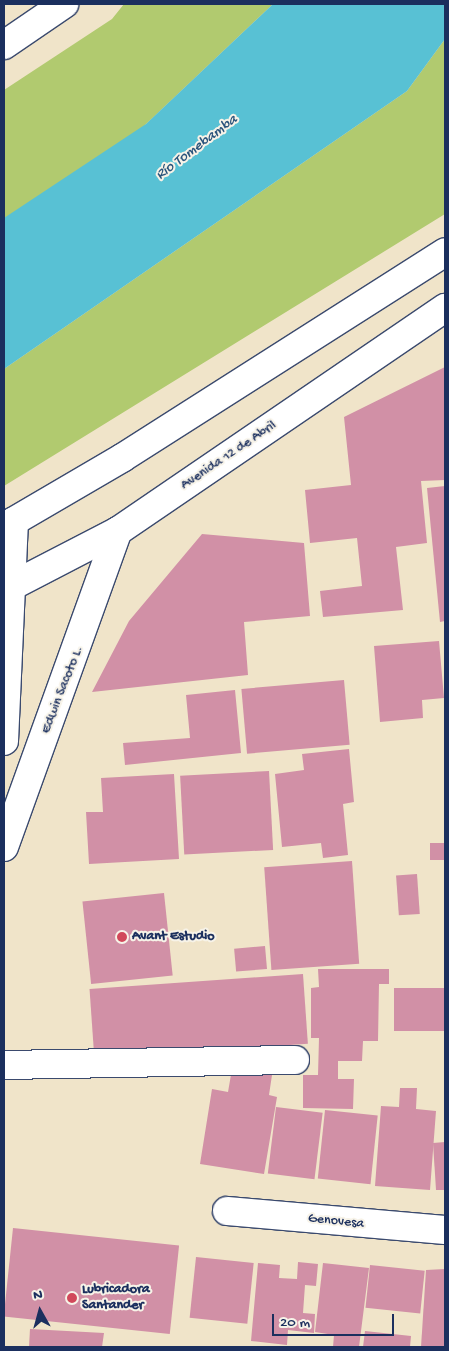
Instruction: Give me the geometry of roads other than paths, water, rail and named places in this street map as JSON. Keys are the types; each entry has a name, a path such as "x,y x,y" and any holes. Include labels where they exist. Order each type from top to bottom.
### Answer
{"street":[{"path":"4,45 64,4"},
{"path":"4,740 9,524 445,252"},
{"name":"Avenida 12 de Abril","path":"7,589 118,531 445,308"},
{"name":"Edwin Sacoto L.","path":"4,847 118,531"},
{"path":"4,1065 295,1060"},
{"name":"Genovesa","path":"227,1211 445,1230"}],"water":[{"name":"Río Tomebamba","path":"273,4 445,4 445,39 407,91 4,369 4,218 146,124"}],"place":[{"name":"Avant Estudio","path":"122,937"},
{"name":"Lubricadora Santander","path":"72,1298"}]}
